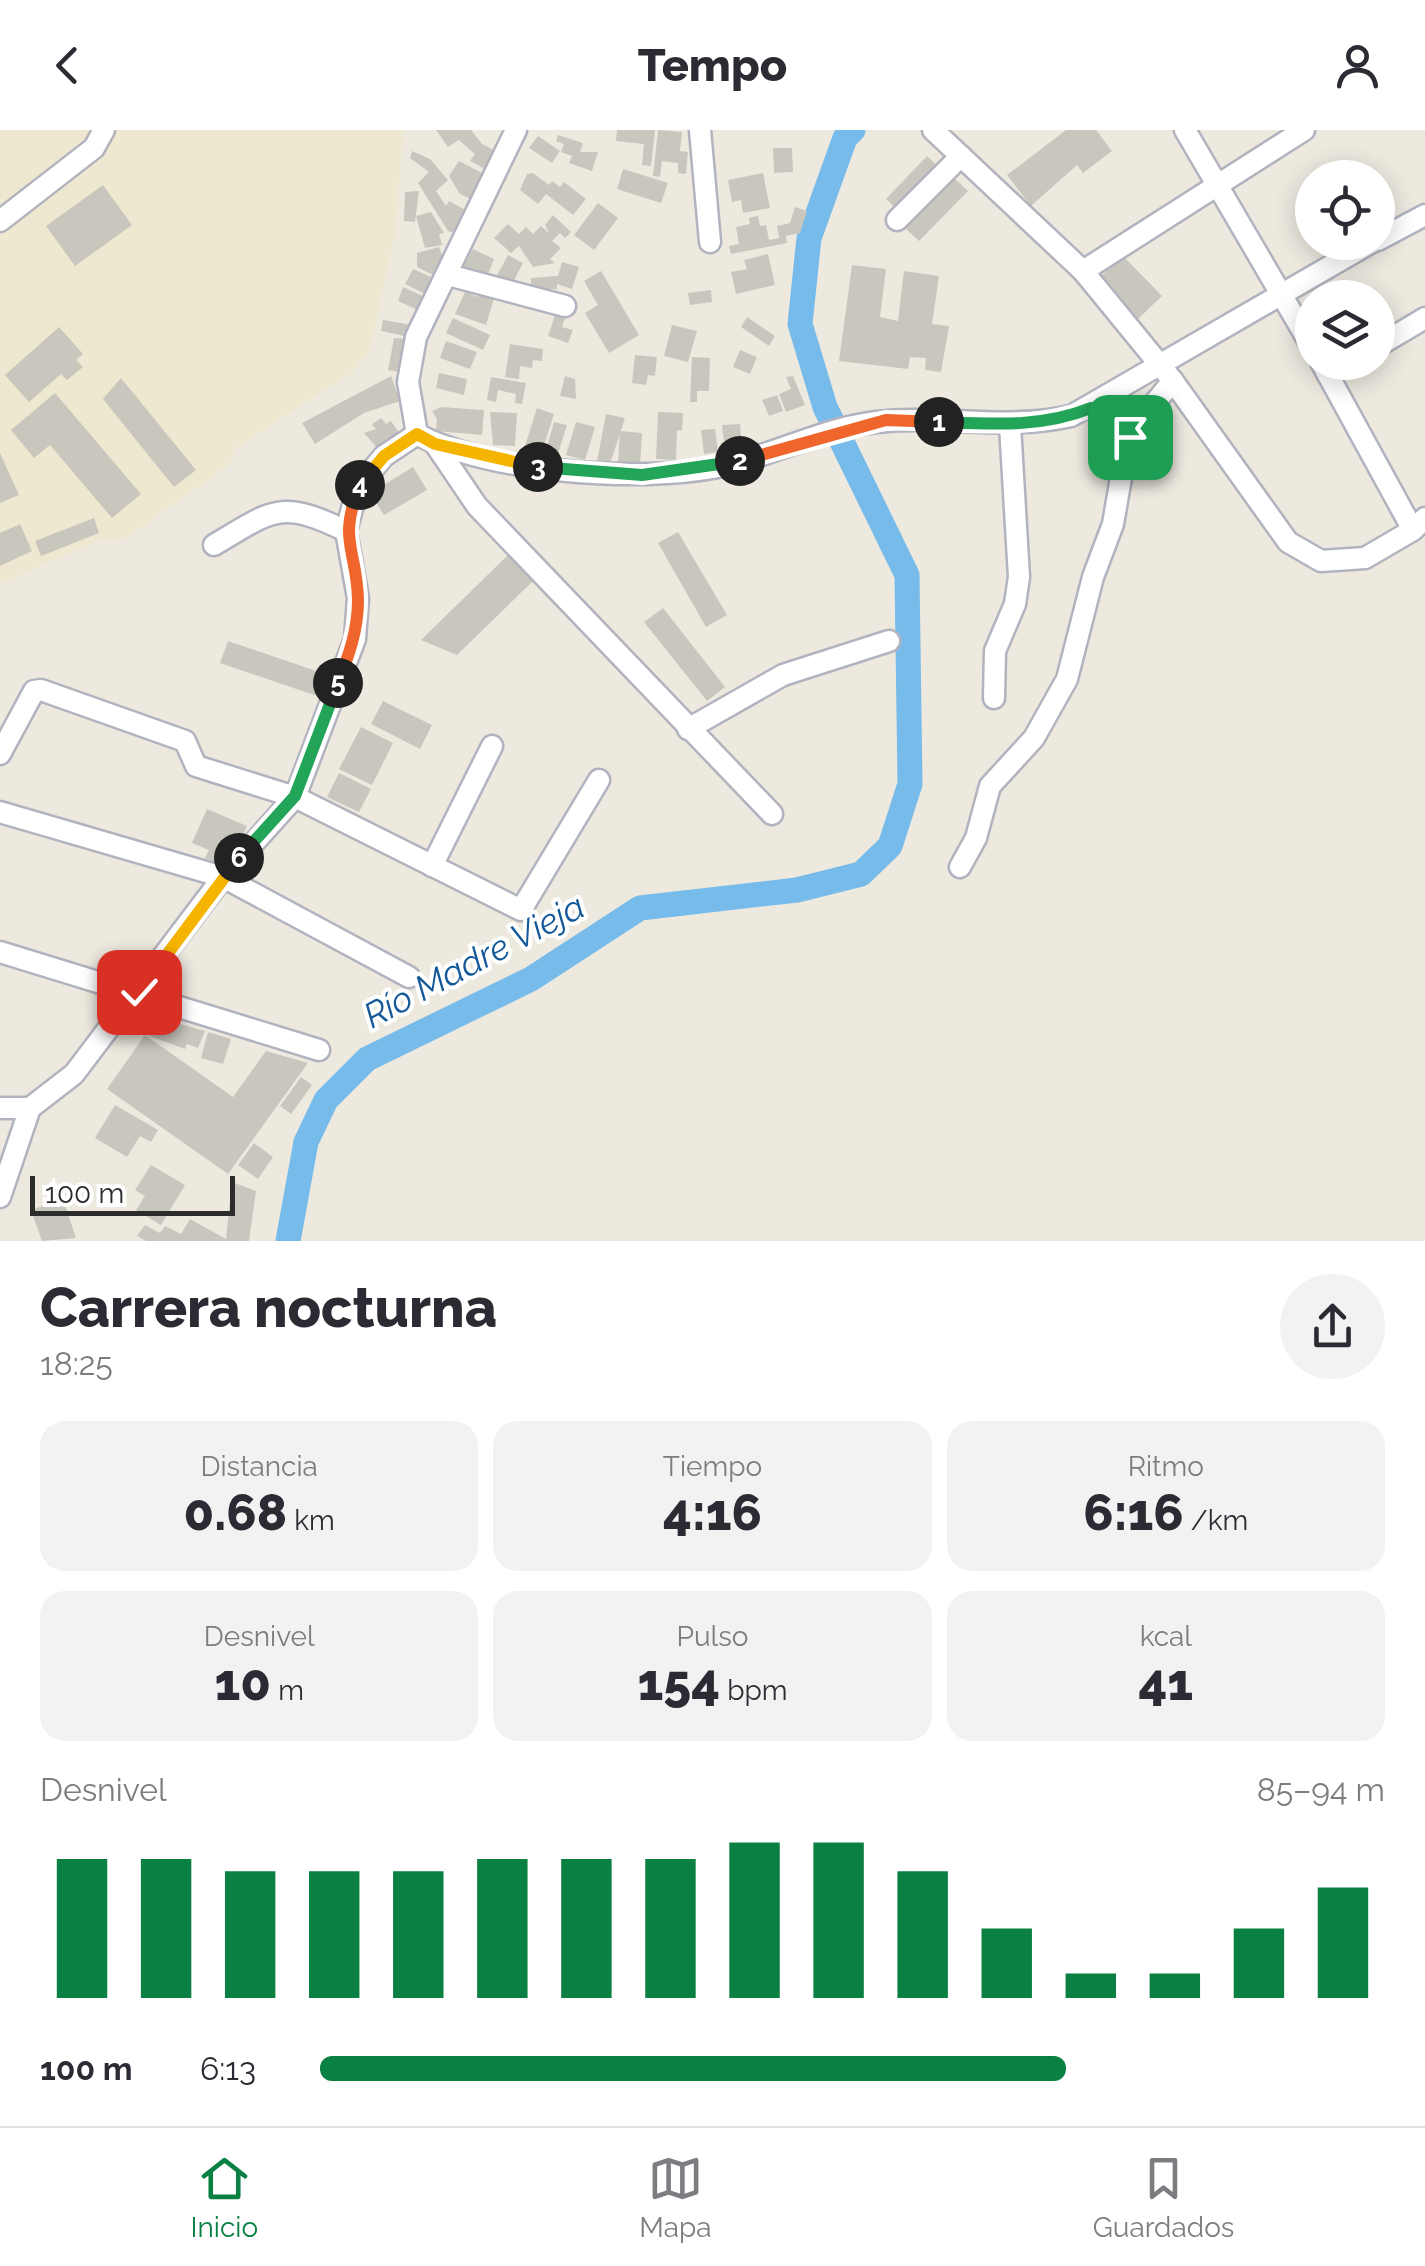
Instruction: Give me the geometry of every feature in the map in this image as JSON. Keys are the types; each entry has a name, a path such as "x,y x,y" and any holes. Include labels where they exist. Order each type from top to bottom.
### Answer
{"street":[{"path":"0,221 94,148 104,130"},
{"path":"516,130 416,336 408,382 426,439 477,506 772,814"},
{"path":"700,130 710,242"},
{"path":"934,130 1082,272 1168,374 1288,542 1321,561 1365,558 1419,524 1331,380"},
{"path":"1185,130 1295,317"},
{"path":"1082,272 1214,184 1304,130"},
{"path":"897,220 961,156"},
{"path":"1395,230 1425,214"},
{"path":"0,1197 30,1108 74,1074 222,877 295,796 355,639 358,598 346,531 358,487 384,456 426,439 535,467 642,475 717,467 886,420 1010,425 1044,422 1091,408 1168,374 1281,291 1339,260"},
{"path":"448,275 565,306"},
{"path":"1395,336 1425,318"},
{"path":"960,867 976,838 990,786 1034,738 1067,679 1092,577 1113,524 1130,437 1168,374"},
{"path":"1091,408 1130,437"},
{"path":"994,698 995,651 1014,604 1019,578 1010,425"},
{"path":"214,545 282,510 303,511 346,531"},
{"path":"688,729 783,676 889,641"},
{"path":"0,754 34,691 41,690 185,742 196,766 295,796 522,910 600,780"},
{"path":"432,866 492,746"},
{"path":"0,812 222,877 409,977"},
{"path":"0,952 319,1050"},
{"path":"0,1108 30,1108"}],"shaded area":[{"path":"0,130 403,130 396,229 370,349 353,372 235,448 230,464 126,538 99,540 0,584"}],"building":[{"path":"436,130 471,130 482,144 498,152 489,171 470,161 475,154 459,140 448,147"},
{"path":"617,130 655,130 651,166 642,165 644,144 616,141"},
{"path":"658,130 682,132 680,151 688,152 686,174 678,173 678,163 662,161 660,177 653,176"},
{"path":"1066,130 1096,130 1112,151 1083,173 1077,165 1031,206 1007,175"},
{"path":"558,135 583,143 580,152 598,152 592,171 569,163 572,156 561,152 564,144 556,141"},
{"path":"538,136 560,151 552,163 529,148"},
{"path":"773,148 792,148 793,172 774,173"},
{"path":"412,151 430,159 448,180 436,191 446,206 449,201 469,212 459,235 448,231 418,183 429,172 410,158"},
{"path":"927,156 941,169 900,212 886,199"},
{"path":"459,161 486,175 473,200 460,194 449,176"},
{"path":"623,169 668,183 661,203 617,189"},
{"path":"533,173 549,185 552,181 560,187 564,182 586,199 573,215 546,194 538,204 520,190 527,174"},
{"path":"763,173 770,208 743,213 741,200 732,202 728,180"},
{"path":"953,177 968,191 919,241 905,228"},
{"path":"103,185 132,225 75,266 46,226"},
{"path":"419,191 415,222 404,221 405,192"},
{"path":"598,203 618,218 594,250 574,235"},
{"path":"795,207 807,211 800,233 786,236 787,243 731,254 729,246 739,244 736,227 750,224 749,218 758,216 760,226 766,225 769,240 779,238 777,226 790,223"},
{"path":"431,212 444,233 439,234 442,245 425,248 416,216"},
{"path":"553,215 571,232 565,238 560,233 552,241 561,248 550,259 555,263 533,267 519,246 511,253 494,238 508,224 519,234 526,227 533,234 541,226 549,233 545,225"},
{"path":"439,247 445,262 437,277 417,267 417,253"},
{"path":"473,249 494,259 486,279 460,273"},
{"path":"768,254 775,285 736,294 731,272 747,269 744,260"},
{"path":"508,255 523,263 510,288 495,279"},
{"path":"1122,255 1162,296 1138,319 1099,278"},
{"path":"562,262 579,267 572,289 557,284 557,289 531,290 531,278 558,276"},
{"path":"852,265 886,269 880,317 898,321 904,271 939,276 932,324 949,326 941,372 925,370 926,358 910,357 908,369 839,361"},
{"path":"413,269 438,280 429,296 405,284"},
{"path":"601,271 639,335 609,353 585,313 598,305 584,281"},
{"path":"403,287 427,298 420,311 398,301"},
{"path":"711,290 712,302 690,305 688,293"},
{"path":"480,291 495,295 486,325 455,314 465,292 478,297"},
{"path":"555,315 565,318 562,327 573,330 568,343 548,336"},
{"path":"747,317 775,336 769,346 741,327"},
{"path":"453,318 490,335 483,350 446,333"},
{"path":"383,320 412,325 409,337 381,331"},
{"path":"672,325 697,331 688,362 664,356"},
{"path":"59,327 83,354 76,360 83,367 67,380 61,374 29,402 5,375"},
{"path":"394,338 409,339 404,373 388,370"},
{"path":"446,341 477,352 470,369 440,358"},
{"path":"510,344 543,349 542,361 533,360 532,368 520,366 519,379 505,377"},
{"path":"740,350 757,357 750,374 733,367"},
{"path":"635,355 657,357 655,376 648,375 646,385 632,383"},
{"path":"692,357 710,358 709,391 697,391 697,402 690,402"},
{"path":"439,373 467,379 464,395 436,388"},
{"path":"391,376 400,401 364,413 315,444 302,423"},
{"path":"565,376 575,379 576,399 560,396"},
{"path":"793,376 805,405 786,412 779,394 791,389 786,377"},
{"path":"491,377 526,383 522,404 515,403 516,394 498,390 496,402 487,400"},
{"path":"121,378 196,470 174,487 103,399"},
{"path":"55,393 141,494 112,518 50,445 34,458 11,430"},
{"path":"777,395 783,411 769,416 762,400"},
{"path":"441,407 484,410 482,435 436,431 437,419 432,411"},
{"path":"537,408 554,414 541,454 524,449"},
{"path":"490,412 517,413 515,446 493,445"},
{"path":"658,412 683,413 682,431 677,430 676,460 656,459"},
{"path":"606,414 625,418 610,464 597,461"},
{"path":"381,418 386,424 391,421 400,434 378,449 364,433 376,429 372,424"},
{"path":"554,422 567,425 556,460 544,457"},
{"path":"576,422 595,427 585,460 566,455"},
{"path":"740,424 742,449 725,451 722,425"},
{"path":"715,429 718,452 704,454 701,430"},
{"path":"620,431 642,433 640,465 618,464"},
{"path":"0,453 19,495 0,503"},
{"path":"413,467 427,490 384,515 374,499 382,486"},
{"path":"94,518 99,533 41,556 35,541"},
{"path":"20,524 32,551 0,566 0,533"},
{"path":"678,532 727,615 706,627 658,543"},
{"path":"508,555 534,580 457,655 421,640"},
{"path":"663,608 725,687 707,701 644,622"},
{"path":"228,641 325,674 317,696 220,663"},
{"path":"383,701 432,725 420,749 371,724"},
{"path":"361,727 393,743 372,785 339,769"},
{"path":"339,773 371,789 359,812 327,797"},
{"path":"207,809 247,826 229,868 205,858 209,850 192,843"},
{"path":"166,1020 205,1031 198,1048 187,1044 185,1049 147,1035 151,1025 162,1030"},
{"path":"208,1032 231,1039 223,1064 201,1058"},
{"path":"145,1035 233,1097 266,1051 308,1063 228,1174 107,1089"},
{"path":"301,1077 312,1085 291,1114 280,1106"},
{"path":"115,1105 158,1130 151,1142 140,1136 127,1157 95,1138"},
{"path":"254,1143 273,1157 258,1179 238,1165"},
{"path":"151,1165 185,1185 161,1225 136,1210 145,1196 135,1190"},
{"path":"232,1182 256,1191 249,1241 146,1241 137,1236 145,1225 160,1233 165,1226 181,1234 190,1219 226,1239"},
{"path":"63,1199 76,1238 42,1241 31,1210"}],"waterway":[{"name":"Río Madre Vieja","path":"288,1241 306,1142 326,1100 367,1059 531,979 640,908 797,890 861,874 890,846 910,784 907,575 825,407 800,324 809,238 845,138 853,130"}],"route":[{"path":"139,992 222,877 295,796 355,639 358,598 346,531 358,487 384,456 417,434 435,444 535,467 642,475 717,467 886,420 1016,425 1071,416 1091,408 1130,437"}]}
